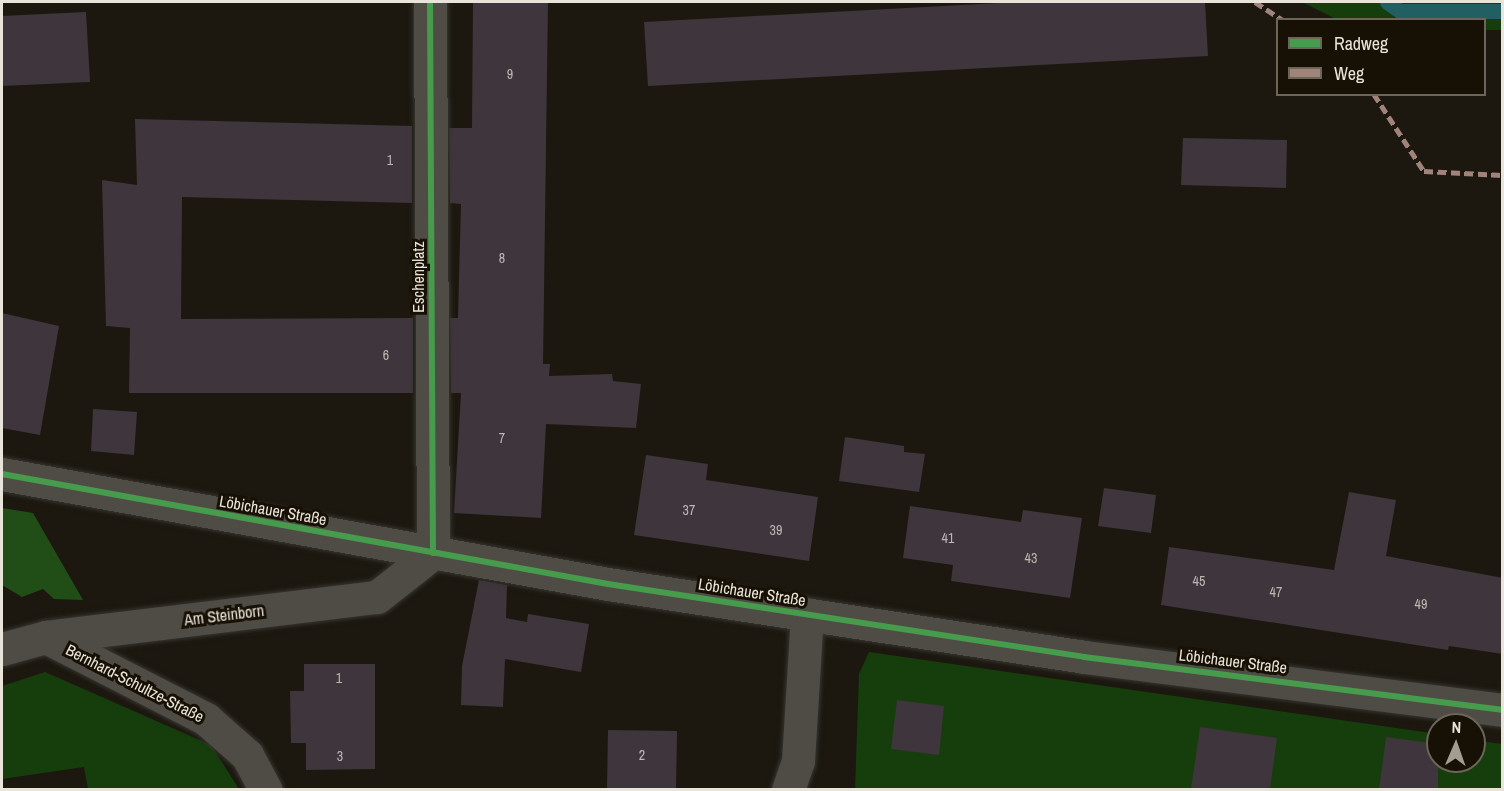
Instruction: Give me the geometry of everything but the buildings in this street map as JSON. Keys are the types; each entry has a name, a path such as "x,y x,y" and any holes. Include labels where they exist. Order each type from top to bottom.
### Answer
{"street":[{"name":"Eschenplatz","path":"430,2 433,553"},
{"name":"Löbichauer Straße","path":"2,474 433,553 807,614 1084,657 1503,710"},
{"name":"Am Steinborn","path":"2,649 46,637 377,597 433,553"},
{"path":"799,780 807,614"},
{"name":"Bernhard-Schultze-Straße","path":"46,637 206,719 247,755 266,789"}],"green space":[{"path":"1302,2 1502,2 1502,30 1486,30 1486,18 1334,18"},
{"path":"2,508 33,513 83,600 54,599 43,589 22,597 2,585"},
{"path":"869,652 1426,732 1426,773 1486,773 1486,742 1502,744 1502,789 855,790 859,674"},
{"path":"45,672 211,745 239,789 88,789 84,767 2,779 2,686"}],"waterway":[{"path":"1387,2 1400,11 1502,11"}],"marked path":[{"path":"1255,2 1280,18"},
{"path":"1375,96 1424,171 1502,175"}],"cycle path":[{"path":"430,2 433,553"},
{"path":"2,474 608,584 1084,657 1502,710"}]}
